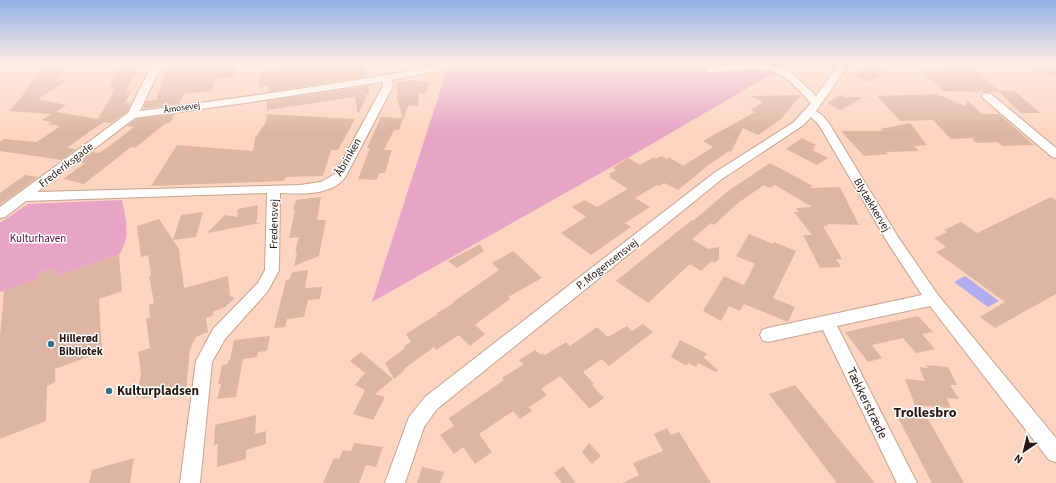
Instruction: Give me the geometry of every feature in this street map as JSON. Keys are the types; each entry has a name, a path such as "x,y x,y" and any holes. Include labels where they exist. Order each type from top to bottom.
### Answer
{"street":[{"path":"132,115 147,87"},
{"name":"Åmosevej","path":"132,115 327,87"},
{"name":"Åbrinken","path":"274,189 313,189 326,186 340,176 388,87"},
{"name":"Blytækkervej","path":"797,87 814,107 819,118 893,240 933,299 1056,453"},
{"name":"P. Mogensensvej","path":"395,483 416,423 431,403 718,176 798,124 814,107 828,87"},
{"path":"987,96 1056,154"},
{"name":"Frederiksgade","path":"0,214 25,197 132,115"},
{"name":"Fredensvej","path":"25,197 274,189 272,270 263,287 219,334 204,361 190,483"},
{"path":"768,335 933,299"},
{"name":"Tækkerstræde","path":"827,322 907,483"}],"green space":[{"path":"442,87 750,87 631,156 372,302"},
{"name":"Kulturhaven","path":"122,200 126,221 126,235 123,248 119,255 56,276 56,268 39,273 39,279 0,292 0,223 28,204"}],"shaded area":[{"path":"965,276 999,301 988,307 954,282"}],"building":[{"path":"28,87 58,87 38,99 66,105 56,112 98,119 115,89 113,90 114,87 129,87 126,92 131,91 125,103 131,103 127,112 111,123 104,122 67,148 76,149 62,160 0,151 0,142 4,139 37,142 60,126 48,124 52,122 42,120 51,114 9,111"},
{"path":"161,87 213,87 212,91 184,94 179,104 143,109 146,101 156,100"},
{"path":"268,87 304,87 268,92"},
{"path":"364,87 368,87 370,95 365,95 366,99 358,114 355,97 267,110 267,101"},
{"path":"397,87 428,87 425,93 419,93 418,106 408,106 399,130 394,130 384,150 392,150 385,173 380,173 376,180 358,179 370,148 367,148 381,117 403,118 396,95 398,95"},
{"path":"938,87 994,87 998,90 1015,91 1040,113 1021,113 999,92 943,91"},
{"path":"937,94 965,106 968,101 982,114 999,114 1034,145 1002,146 998,142 976,143 972,138 951,139 933,120 900,121 877,96"},
{"path":"801,95 780,120 758,135 743,128 731,152 729,151 703,169 678,190 664,183 659,186 657,185 635,198 650,207 625,223 631,227 591,255 561,233 586,217 572,207 584,200 597,207 628,189 609,177 611,176 609,174 616,170 613,168 628,158 640,165 654,157 656,159 661,156 667,159 669,157 683,166 713,147 703,141 755,112 751,110 763,102 750,96"},
{"path":"841,95 845,97 864,97 841,110 827,103"},
{"path":"175,114 170,123 166,123 135,148 131,147 84,184 63,179 85,163 79,162 93,152 98,153 104,150 134,127 127,126 136,119"},
{"path":"267,114 355,119 338,150 331,150 323,176 286,177 284,181 151,186 177,145 253,151 255,138 266,122"},
{"path":"910,123 927,145 914,146 919,151 886,152 888,154 864,156 841,131 885,131 880,129"},
{"path":"802,138 816,145 812,150 828,158 817,165 786,149"},
{"path":"770,163 813,186 810,188 840,187 859,225 827,224 828,226 823,226 842,259 836,259 841,267 820,268 803,235 812,235 794,212 799,212 796,208 812,207 775,185 770,188 764,185 738,203 714,225 711,223 692,239 708,249 719,247 719,259 715,263 712,261 701,271 690,264 648,303 616,281 692,220 693,221 728,191"},
{"path":"25,175 38,177 0,205 0,193"},
{"path":"321,197 317,220 326,220 319,256 294,266 297,252 295,252 299,237 289,238 296,200"},
{"path":"1051,197 1056,200 1056,294 995,328 980,317 1005,302 936,252 946,247 934,238 947,232 944,230 961,222 977,233"},
{"path":"258,205 257,220 255,222 260,223 207,233 225,215 237,217 238,209"},
{"path":"203,212 196,237 173,240 181,215"},
{"path":"159,219 179,249 184,288 228,276 230,296 235,298 225,307 213,312 214,315 206,318 208,332 196,337 190,349 186,389 143,399 143,396 136,398 141,374 138,352 150,348 146,319 150,317 149,305 154,303 149,276 151,275 148,255 141,257 137,226"},
{"path":"749,234 773,244 774,242 796,251 773,298 795,307 788,322 744,304 740,311 729,306 721,321 703,311 724,276 744,285 755,264 736,256"},
{"path":"480,244 484,251 457,268 448,261"},
{"path":"513,251 542,278 508,297 510,299 476,324 475,325 485,334 470,346 459,335 436,350 434,347 404,369 405,370 394,379 385,363 405,348 404,346 411,342 406,334 454,303 453,302 499,270 492,263"},
{"name":"Hillerød Bibliotek","path":"119,255 122,291 99,299 102,352 55,369 55,382 47,386 46,421 0,439 0,337 4,290 39,279 39,273 56,268 56,276"},
{"path":"308,270 305,288 322,287 320,299 308,300 304,317 287,319 285,327 274,328 286,280 290,279 292,272"},
{"path":"918,316 933,332 922,334 935,349 916,353 903,338 872,345 882,358 868,362 845,332"},
{"path":"643,324 653,332 609,366 602,359 583,372 604,398 592,407 589,408 560,376 541,389 547,395 529,407 532,411 520,419 513,411 479,434 492,452 475,464 463,447 454,454 440,435 454,426 449,418 504,380 502,378 524,364 519,360 535,350 541,355 545,355 566,342 570,346 597,327 608,337 627,326 632,331"},
{"path":"270,336 267,351 258,352 257,357 243,359 236,397 217,399 221,384 218,384 222,365 228,364 228,361 230,360 234,340"},
{"path":"680,340 708,354 703,357 718,370 716,372 698,363 696,367 688,363 687,366 671,357"},
{"path":"361,352 393,379 375,394 385,397 373,420 353,414 365,390 355,385 365,373 350,361"},
{"path":"926,365 948,367 957,385 950,385 959,399 947,398 951,408 915,405 905,379 925,381 919,367 928,368"},
{"path":"795,385 875,483 837,483 769,394"},
{"path":"894,410 923,410 964,483 932,483"},
{"path":"256,415 255,434 266,431 266,444 246,450 246,459 217,467 218,444 214,445 215,425"},
{"path":"667,428 671,435 679,432 711,483 622,483 639,475 633,463 663,451 654,434"},
{"path":"354,443 383,447 376,467 366,465 359,483 323,483 334,458 339,459 343,450 351,451"},
{"path":"589,443 601,456 592,464 582,452"},
{"path":"134,458 130,483 89,483 92,470"},
{"path":"563,466 576,483 562,483 554,473"},
{"path":"422,467 444,472 440,483 417,483"}],"place":[{"name":"Hillerød Bibliotek","path":"51,344"},
{"name":"Kulturpladsen","path":"109,391"}],"district":[{"name":"Trollesbro","path":"925,413"}]}
